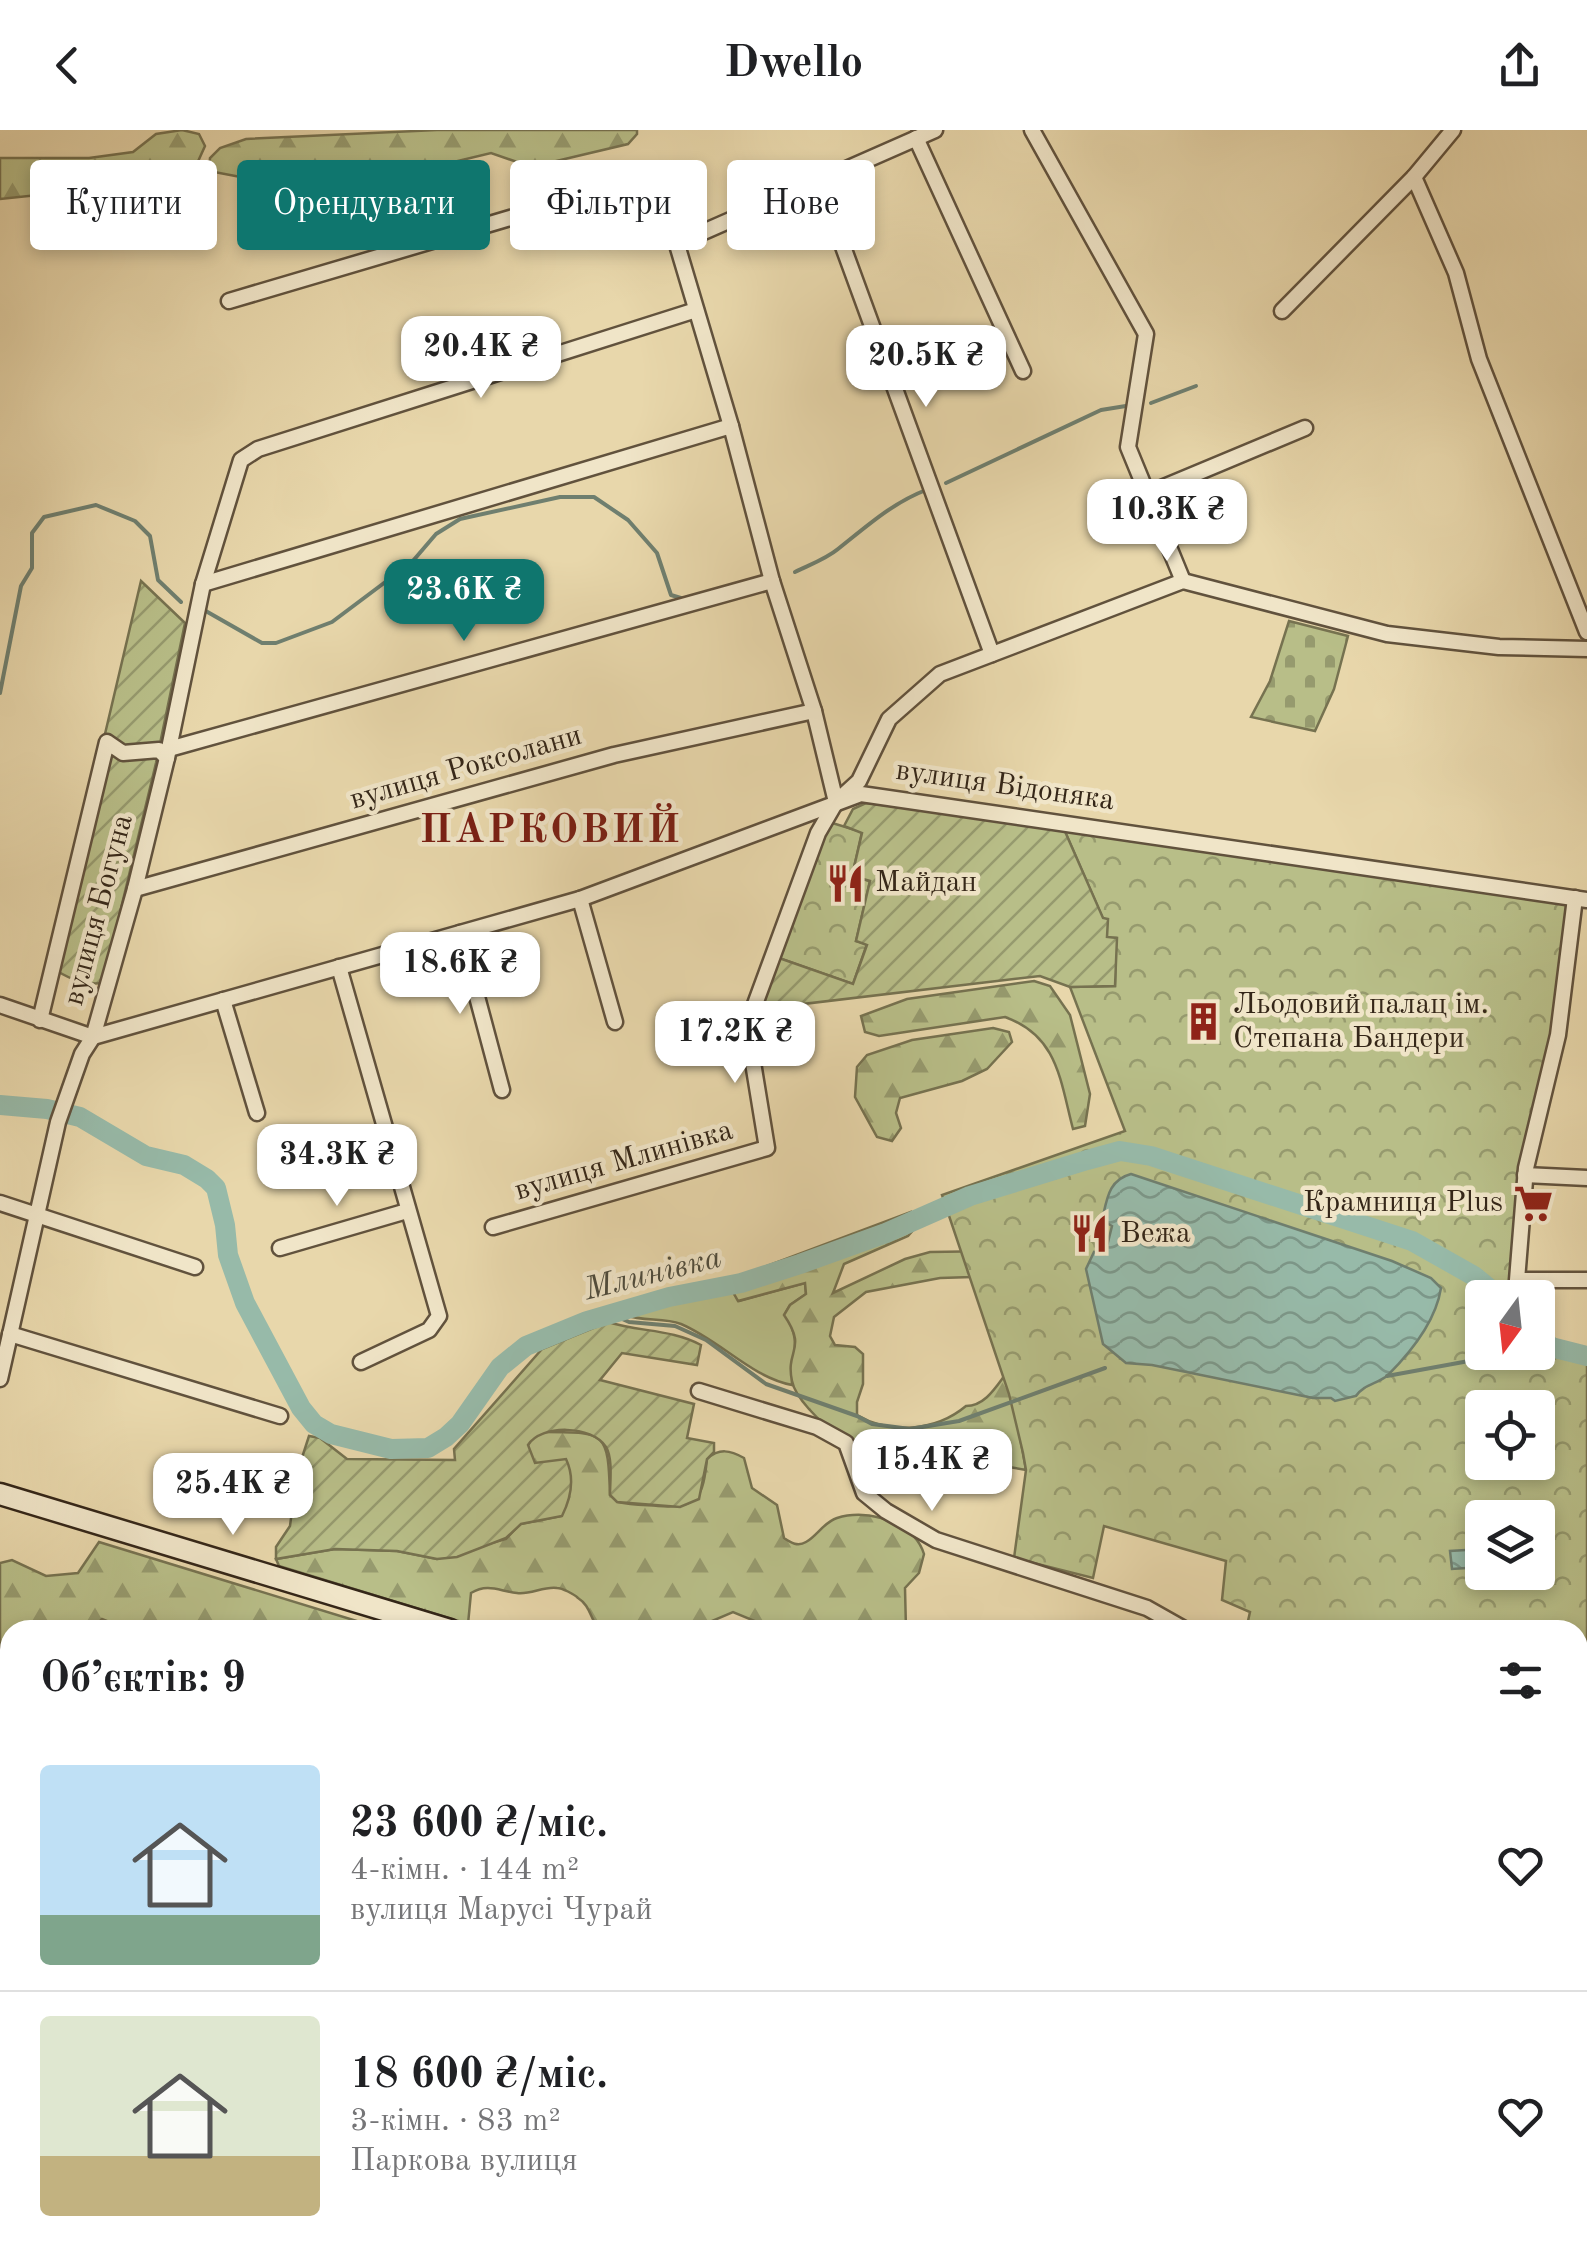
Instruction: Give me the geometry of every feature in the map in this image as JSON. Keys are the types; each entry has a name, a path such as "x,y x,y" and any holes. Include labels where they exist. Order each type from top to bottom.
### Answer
{"main road":[{"path":"0,1494 416,1620"}],"street":[{"path":"866,160 935,130"},
{"path":"1032,130 1146,334 1128,447 1183,581"},
{"path":"1282,311 1414,177 1453,130"},
{"path":"916,138 1022,371"},
{"path":"1414,177 1456,273 1479,359 1587,632"},
{"path":"229,301 510,218"},
{"path":"678,250 772,581 814,711 836,802 859,781 889,719 940,674 1183,581 1387,634 1498,647 1587,649"},
{"path":"844,250 992,654"},
{"name":"вулиця Богуна","path":"0,1379 3,1352 58,1122 92,1037 135,889 203,584 241,460 258,448 696,310"},
{"path":"203,584 731,426"},
{"path":"1147,494 1305,428"},
{"path":"40,1020 107,742 123,753 168,753 772,581"},
{"name":"вулиця Роксолани","path":"135,889 614,755 814,711"},
{"name":"вулиця Відоняка","path":"92,1037 580,899 862,794 1581,899"},
{"name":"вулиця Млинівка","path":"493,1227 766,1148 748,1026 818,833 836,802"},
{"path":"580,899 615,1022"},
{"path":"1581,899 1558,1034 1526,1175 1517,1280 1587,1280"},
{"path":"460,933 502,1090"},
{"path":"339,967 439,1316 430,1330 361,1362"},
{"path":"223,1000 257,1114"},
{"path":"0,1005 92,1037"},
{"path":"1526,1175 1587,1178"},
{"path":"0,1203 195,1267"},
{"path":"280,1248 407,1211"},
{"path":"10,1334 280,1416"},
{"path":"698,1390 817,1427 846,1442 864,1492 922,1534 1147,1608 1168,1620"}],"green space":[{"path":"182,130 199,134 205,146 199,160 30,160 30,196 0,199 0,158 89,158 133,152 156,134"},
{"path":"437,130 637,130 628,144 561,160 511,160 491,153 462,160 237,160 237,176 217,173 217,160 210,158 220,148 246,139"},
{"path":"141,581 185,623 103,983 90,983 57,971"},
{"path":"1289,621 1348,636 1334,689 1315,731 1251,717 1270,681"},
{"path":"866,803 1063,827 1103,918 1108,919 1107,937 1117,938 1115,986 1070,987 1040,976 761,1009 779,958 853,984 867,945 856,941 870,881 852,876 862,833 844,826 853,809"},
{"path":"829,822 862,832 852,876 870,881 856,941 867,944 853,984 779,958 820,837"},
{"path":"1063,827 1569,903 1552,1038 1512,1280 1465,1280 1465,1370 1555,1370 1555,1348 1563,1357 1587,1364 1587,1620 1248,1620 1250,1612 1222,1600 1226,1561 1104,1526 1093,1578 1014,1558 1026,1470 1023,1453 1009,1394 942,1195 1125,1131 1070,987 1115,986 1116,938 1107,938 1103,919"},
{"path":"1034,981 1050,986 1070,1015 1090,1094 1085,1126 1073,1129 1060,1077 1046,1048 1023,1025 1005,1017 879,1036 865,1032 861,1016 907,999"},
{"path":"993,1028 1009,1032 1012,1042 987,1069 962,1081 900,1098 896,1113 901,1128 892,1141 877,1137 855,1097 857,1067 867,1055 912,1040"},
{"path":"911,1212 916,1227 908,1236 844,1264 833,1293 905,1259 930,1252 994,1251 972,1277 940,1278 866,1292 834,1317 830,1336 835,1345 855,1347 863,1354 857,1415 899,1428 941,1421 990,1394 1008,1371 1026,1470 1009,1467 994,1454 965,1467 938,1453 928,1454 913,1470 899,1469 862,1452 809,1409 792,1381 795,1343 784,1315 790,1305 806,1294 805,1283 738,1301 733,1292 740,1276"},
{"path":"805,1283 806,1294 790,1305 785,1314 795,1341 792,1385 749,1367 681,1324 626,1315 673,1301 733,1292 739,1301"},
{"path":"608,1322 679,1336 701,1345 697,1365 622,1353 600,1380 694,1404 687,1438 714,1443 699,1499 680,1507 617,1502 610,1495 606,1447 590,1434 555,1431 544,1433 528,1445 535,1463 566,1459 571,1488 562,1516 521,1524 506,1538 457,1557 437,1559 397,1551 335,1549 276,1559 276,1547 290,1526 297,1473 309,1436 320,1438 347,1459 455,1460 454,1449 542,1349"},
{"path":"543,1432 580,1433 599,1440 608,1458 610,1495 618,1502 672,1506 690,1502 701,1491 707,1459 725,1451 744,1458 752,1488 777,1505 784,1538 792,1543 803,1543 832,1520 849,1515 888,1520 911,1533 924,1554 919,1573 905,1588 906,1620 752,1620 733,1612 714,1620 593,1620 582,1601 559,1588 522,1593 488,1588 471,1593 468,1620 455,1620 279,1566 276,1559 335,1549 397,1551 437,1559 506,1539 520,1524 561,1516 529,1454 533,1436"},
{"path":"99,1542 353,1620 0,1620 0,1563 12,1560 46,1576 78,1573"}],"water":[{"path":"1131,1174 1392,1261 1431,1278 1441,1288 1434,1312 1414,1346 1388,1375 1356,1396 1335,1401 1126,1363 1103,1344 1086,1269 1094,1252 1105,1254 1112,1226 1102,1220 1110,1192 1117,1181"},
{"path":"1465,1550 1465,1568 1452,1569 1450,1551"}],"waterway":[{"path":"1151,403 1196,386"},
{"path":"946,483 1101,410 1132,405"},
{"path":"795,572 828,556 891,509 926,490"},
{"path":"204,610 262,643 276,643 332,622 412,562 436,534 460,519 560,497 594,497 628,520 657,553 671,595 684,599"},
{"path":"0,693 21,586 32,568 32,533 44,517 96,505 135,521 150,536 158,580 181,602"},
{"name":"Млинівка","path":"0,1105 47,1109 80,1117 146,1156 184,1165 207,1179 216,1188 228,1255 245,1303 301,1408 314,1424 331,1434 391,1449 428,1448 446,1437 460,1424 500,1367 526,1346 587,1321 669,1297 741,1283 886,1233 970,1196 1120,1151 1151,1156 1412,1241 1479,1280"},
{"path":"609,1313 629,1322 675,1326 706,1340 766,1384 872,1424 910,1429 959,1421 1105,1368"},
{"name":"Млинівка","path":"1555,1348 1587,1356"},
{"path":"1387,1376 1465,1362"}],"place":[{"name":"Майдан","path":"845,883"},
{"name":"Льодовий палац ім. Степана Бандери","path":"1203,1022"},
{"name":"Крамниця Plus","path":"1533,1203"},
{"name":"Вежа","path":"1090,1234"}],"district":[{"name":"ПАРКОВИЙ","path":"551,832"}]}
